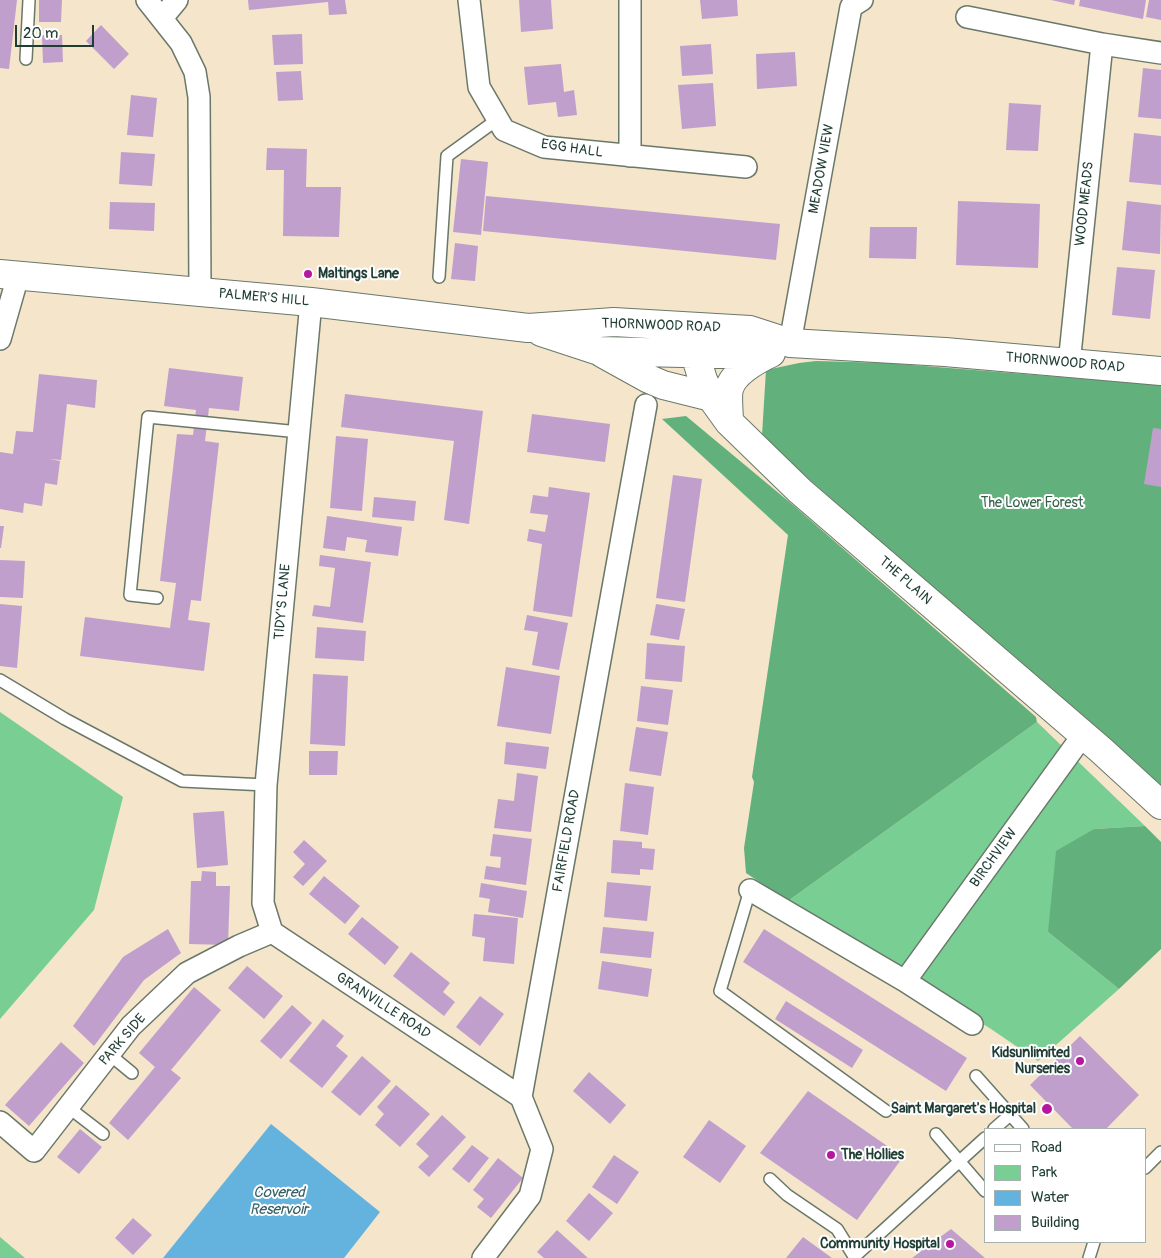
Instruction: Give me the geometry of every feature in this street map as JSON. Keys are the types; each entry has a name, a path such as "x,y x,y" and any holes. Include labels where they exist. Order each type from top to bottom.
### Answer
{"main road":[{"name":"PALMER'S HILL","path":"9,275 311,302 528,328"},
{"name":"THORNWOOD ROAD","path":"528,328 614,322 766,355 790,343"},
{"name":"THORNWOOD ROAD","path":"528,328 599,351 696,340 750,330 790,343 945,352 1161,371"},
{"name":"THE PLAIN","path":"696,340 698,364 703,380 711,397 729,422 800,491 1083,735 1161,805"},
{"path":"599,351 663,385 711,397"},
{"path":"729,422 729,390 744,369 766,355"}],"street":[{"path":"147,0 181,43 195,72 199,97 200,293"},
{"path":"162,18 177,0"},
{"name":"EGG HALL","path":"468,0 479,87 504,130 544,147 746,167"},
{"path":"630,0 630,156"},
{"name":"MEADOW VIEW","path":"790,343 852,6 862,0"},
{"path":"967,17 1102,44 1161,53"},
{"name":"WOOD MEADS","path":"1069,364 1102,44"},
{"path":"0,339 9,275"},
{"name":"TIDY'S LANE","path":"272,932 263,903 266,785 311,302"},
{"name":"FAIRFIELD ROAD","path":"521,1097 646,406"},
{"name":"BIRCHVIEW","path":"904,982 1083,735"},
{"path":"750,890 972,1024"},
{"name":"GRANVILLE ROAD","path":"272,932 521,1097"},
{"name":"PARK SIDE","path":"0,1122 34,1151 131,1026 187,973 239,946 272,932"},
{"path":"483,1258 530,1196 542,1149 521,1097"}],"lane":[{"path":"26,59 29,0"},
{"path":"439,276 447,156 498,118"},
{"path":"157,598 130,595 148,417 299,432"},
{"path":"0,680 65,719 182,781 266,785"},
{"path":"750,890 720,992 886,1111"},
{"path":"109,1054 132,1074"},
{"path":"976,1076 1022,1128"},
{"path":"68,1107 103,1134"},
{"path":"995,1128 1010,1115"},
{"path":"936,1134 984,1189"},
{"path":"770,1179 787,1194 836,1229 855,1257 984,1139"},
{"path":"1146,1167 1161,1152"},
{"path":"1089,1258 1094,1243"}],"green space":[{"name":"The Lower Forest","path":"816,361 887,363 1161,385 1161,786 803,474 762,435 766,370"},
{"path":"686,416 793,505 1036,717 1037,722 788,901 746,873 744,848 754,782 752,777 788,535 662,419"},
{"path":"0,712 123,797 94,910 0,1019"},
{"path":"1037,722 1145,826 1094,829 1048,932 1119,989 1038,1061 991,1029 788,901"},
{"path":"1145,826 1161,842 1161,949 1119,989 1048,932 1056,851 1094,829"},
{"path":"0,1237 25,1258 0,1258"}],"water":[{"name":"Covered Reservoir","path":"271,1124 380,1212 344,1258 163,1258"}],"building":[{"path":"0,0 17,0 9,69 0,68"},
{"path":"39,0 62,0 61,22 39,22"},
{"path":"248,0 345,0 347,14 329,15 328,2 249,10"},
{"path":"519,0 551,0 553,29 521,32"},
{"path":"700,0 737,0 738,16 702,19"},
{"path":"1051,0 1075,0 1074,5"},
{"path":"1080,0 1146,0 1143,19 1079,6"},
{"path":"1149,0 1161,0 1161,20 1146,17"},
{"path":"101,25 129,54 114,69 86,41"},
{"path":"302,34 303,64 274,65 272,35"},
{"path":"42,35 62,35 63,62 43,63"},
{"path":"711,44 713,74 682,76 680,46"},
{"path":"795,52 797,86 757,89 756,54"},
{"path":"561,64 564,92 574,90 577,115 558,117 556,102 528,105 524,67"},
{"path":"1143,68 1161,70 1161,119 1138,117"},
{"path":"301,71 303,100 278,101 276,72"},
{"path":"713,83 716,126 682,129 678,85"},
{"path":"131,95 157,98 153,137 127,135"},
{"path":"1009,103 1041,105 1038,151 1006,150"},
{"path":"1134,133 1161,136 1161,185 1129,182"},
{"path":"267,148 307,149 306,187 341,187 339,237 283,236 284,170 266,170"},
{"path":"121,152 155,154 152,186 119,184"},
{"path":"461,159 488,162 481,235 453,232"},
{"path":"486,196 780,224 776,260 483,231"},
{"path":"958,201 1040,204 1038,268 956,265"},
{"path":"1127,201 1161,205 1160,254 1122,250"},
{"path":"110,202 155,203 154,231 109,229"},
{"path":"870,227 917,227 916,259 869,258"},
{"path":"455,243 478,246 475,281 451,279"},
{"path":"1117,267 1155,270 1150,319 1112,315"},
{"path":"169,368 243,377 239,411 209,408 205,441 219,443 201,601 191,600 188,620 210,623 204,671 80,656 85,617 170,628 176,583 160,581 177,434 193,435 196,410 164,406"},
{"path":"39,374 97,380 95,408 67,404 61,460 49,459 60,461 57,485 45,483 42,506 24,503 23,513 0,509 0,452 13,454 16,431 33,432"},
{"path":"345,394 483,411 469,524 444,520 454,441 341,427"},
{"path":"532,414 610,424 605,462 527,452"},
{"path":"1153,428 1161,429 1161,487 1144,484"},
{"path":"336,436 368,439 362,511 330,508"},
{"path":"673,475 702,479 685,602 656,598"},
{"path":"549,487 590,493 572,617 533,611 542,544 527,541 529,529 545,532 548,515 530,513 533,495 548,497"},
{"path":"374,497 416,501 414,521 372,517"},
{"path":"327,516 402,527 398,556 365,552 367,540 347,537 345,551 323,548"},
{"path":"0,526 4,526 1,548 0,548"},
{"path":"320,555 371,562 363,623 312,616 314,605 330,607 335,568 319,566"},
{"path":"0,560 25,561 23,598 0,597"},
{"path":"0,604 22,606 17,668 0,666"},
{"path":"656,604 685,609 679,640 650,635"},
{"path":"527,615 568,623 559,670 532,665 538,632 524,630"},
{"path":"317,627 366,631 364,661 315,658"},
{"path":"647,643 685,646 682,682 645,679"},
{"path":"506,667 560,676 551,734 497,726"},
{"path":"313,674 348,676 345,746 310,744"},
{"path":"641,686 673,690 668,725 637,721"},
{"path":"636,727 668,732 661,776 629,771"},
{"path":"506,742 549,747 546,769 504,764"},
{"path":"309,751 338,751 337,775 309,775"},
{"path":"517,773 538,776 531,832 494,828 498,799 514,801"},
{"path":"625,783 654,787 648,835 620,831"},
{"path":"224,811 228,865 197,868 193,813"},
{"path":"493,834 532,839 526,885 484,879 486,866 500,868 501,857 490,856"},
{"path":"304,840 327,861 303,886 293,877 305,864 293,852"},
{"path":"613,840 642,842 642,848 655,849 653,870 640,869 640,875 611,873"},
{"path":"202,871 216,872 216,886 230,886 228,945 189,944 191,881 201,881"},
{"path":"324,876 360,906 345,924 309,894"},
{"path":"607,882 651,886 647,921 604,917"},
{"path":"481,883 527,891 523,918 488,912 490,899 479,897"},
{"path":"474,914 518,918 514,964 483,961 485,938 472,936"},
{"path":"362,917 399,947 385,965 348,934"},
{"path":"603,927 654,932 651,958 600,953"},
{"path":"168,929 181,953 144,980 94,1046 73,1026 123,957"},
{"path":"764,929 967,1058 946,1091 743,962"},
{"path":"411,952 450,983 443,992 455,1002 444,1016 393,976"},
{"path":"602,961 652,969 648,997 598,989"},
{"path":"247,966 283,996 264,1019 228,988"},
{"path":"194,987 221,1010 171,1070 181,1078 128,1140 109,1123 155,1067 139,1053"},
{"path":"480,996 504,1014 480,1046 456,1027"},
{"path":"786,1001 863,1050 852,1068 775,1019"},
{"path":"292,1005 312,1023 281,1059 260,1041"},
{"path":"323,1019 344,1036 336,1046 348,1056 322,1088 289,1061"},
{"name":"Kidsunlimited Nurseries","path":"1080,1036 1139,1095 1107,1128 1072,1128 1030,1085"},
{"path":"61,1042 84,1063 29,1126 5,1105"},
{"path":"362,1056 391,1081 360,1116 331,1092"},
{"path":"589,1072 626,1105 610,1124 573,1091"},
{"path":"396,1085 430,1114 400,1147 375,1125 384,1114 377,1107"},
{"name":"The Hollies","path":"808,1091 903,1157 857,1220 760,1153"},
{"path":"442,1115 466,1137 429,1177 418,1167 429,1156 416,1144"},
{"path":"709,1120 746,1146 720,1183 683,1157"},
{"path":"80,1129 102,1147 79,1174 57,1157"},
{"path":"472,1145 489,1158 469,1183 452,1169"},
{"path":"614,1155 639,1172 617,1204 592,1187"},
{"path":"498,1158 523,1178 491,1218 477,1207 484,1199 473,1190"},
{"path":"589,1193 613,1213 589,1241 566,1221"},
{"path":"133,1218 152,1235 133,1255 115,1238"},
{"name":"Community Hospital","path":"951,1229 985,1258 912,1258"},
{"path":"557,1230 588,1258 544,1258 537,1252"},
{"name":"Community Hospital","path":"803,1237 832,1258 786,1258"}],"place":[{"name":"Maltings Lane","path":"308,274"},
{"name":"Kidsunlimited Nurseries","path":"1080,1061"},
{"name":"Saint Margaret's Hospital","path":"1047,1109"},
{"name":"The Hollies","path":"831,1155"},
{"name":"Community Hospital","path":"950,1244"}]}
